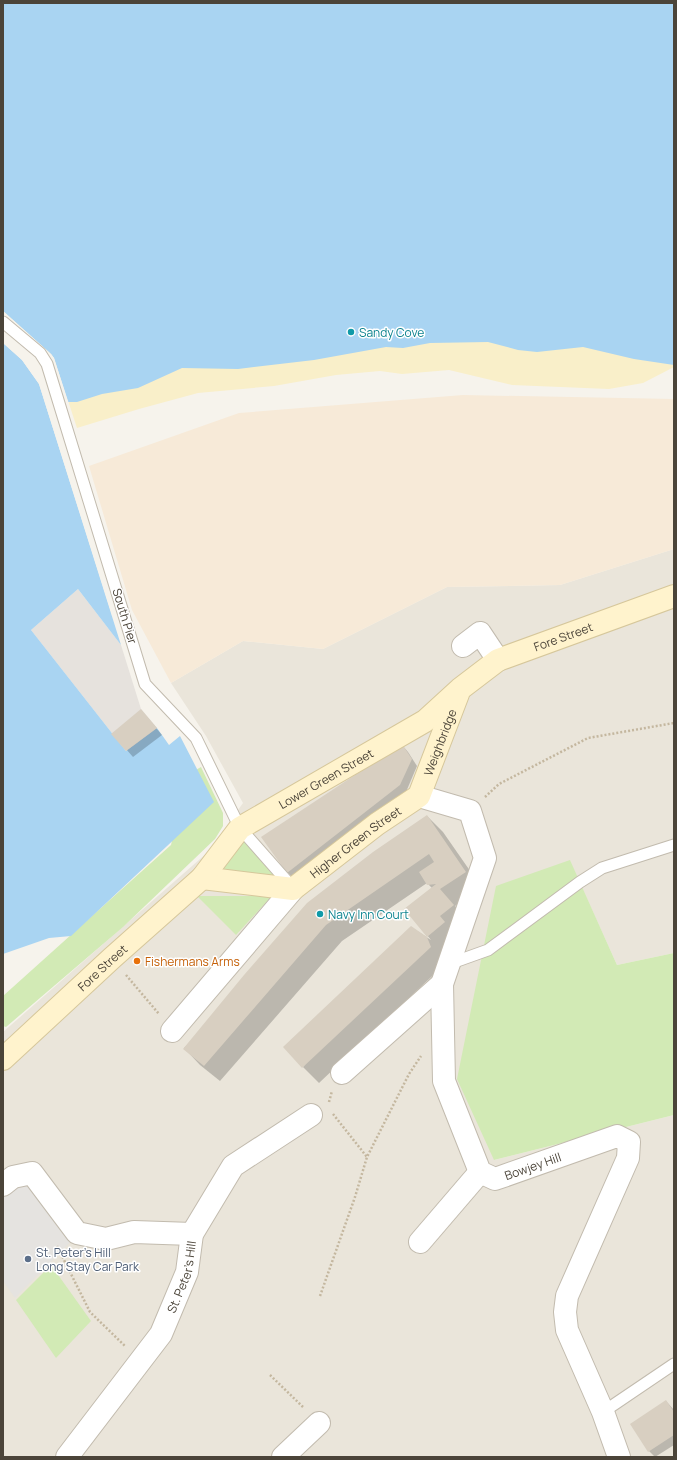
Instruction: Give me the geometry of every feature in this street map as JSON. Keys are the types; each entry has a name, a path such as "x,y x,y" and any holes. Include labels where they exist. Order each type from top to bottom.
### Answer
{"street":[{"name":"Fore Street","path":"460,689 498,660 674,596"},
{"path":"478,635 498,660"},
{"name":"Lower Green Street","path":"202,878 240,828 425,721 460,689"},
{"name":"Weighbridge","path":"418,796 460,689"},
{"path":"418,796 470,810 485,858 445,974 444,1081 480,1172 420,1242"},
{"name":"Higher Green Street","path":"166,1023 293,889 377,824 418,796"},
{"name":"Fore Street","path":"3,1059 112,958 202,878"},
{"path":"202,878 293,889"},
{"path":"342,1073 445,974"},
{"name":"St. Peter's Hill","path":"67,1457 161,1334 187,1272 192,1234 233,1166 319,1111"},
{"name":"Bowjey Hill","path":"480,1172 495,1179 618,1136 628,1142 628,1158 567,1296 565,1312 567,1330 603,1412 619,1457"},
{"path":"3,1185 13,1177 32,1173 77,1234 106,1239 134,1232 192,1234"},
{"path":"283,1457 318,1423"}],"lane":[{"name":"South Pier","path":"3,322 40,353 47,364 145,684 196,738 240,828 293,889"},
{"path":"445,974 488,950 602,868 674,845"},
{"path":"603,1412 674,1364"}],"path":[{"path":"470,810 499,784 588,738 674,723"},
{"path":"112,958 166,1023"},
{"path":"320,1296 356,1197 367,1157 409,1074 422,1055"},
{"path":"342,1073 319,1111 367,1157"},
{"path":"56,1244 90,1312 118,1340"},
{"path":"270,1375 318,1423"}],"shaded area":[{"path":"463,395 674,399 674,549 560,585 447,587 323,649 243,641 171,683 132,610 89,466 239,413"},
{"path":"674,549 674,953 617,965 570,861 494,1160 674,1115 674,1457 3,1457 3,1032 208,852 243,803 206,736 171,683 243,641 323,649 447,587 560,585"},
{"path":"78,589 121,645 141,709 157,728 126,751 31,630"},
{"name":"St. Peter's Hill Long Stay Car Park","path":"29,1185 74,1238 15,1298 3,1281 3,1192 12,1186"}],"green space":[{"path":"201,767 223,813 223,826 215,839 123,927 6,1027 3,1026 3,996 171,845 187,775"},
{"path":"248,837 283,876 216,873"},
{"path":"570,860 617,965 674,953 674,1115 494,1160 457,1079 496,886"},
{"path":"197,896 272,896 236,935"},
{"path":"51,1265 91,1321 56,1358 16,1300"}],"sand":[{"name":"Sandy Cove","path":"674,292 674,367 643,383 609,389 512,385 449,370 402,374 380,371 336,375 274,386 198,393 77,428 54,358 3,311"}],"water":[{"path":"3,3 674,3 674,365 634,359 583,347 537,352 518,350 488,342 430,343 403,348 386,347 314,360 238,369 182,368 138,388 102,394 77,402 68,402 54,358 3,311"},
{"path":"3,343 22,360 39,384 121,645 78,589 31,630 126,751 157,728 169,745 180,736 214,802 71,936 49,938 3,954"}],"pier":[{"path":"3,311 54,358 69,404 66,403 50,355 3,314"},
{"path":"3,341 24,359 41,383 114,615 112,615 39,384 22,360 3,343"}],"building":[{"path":"141,709 157,728 126,751 111,734"},
{"path":"402,744 412,759 400,785 287,873 261,837"},
{"path":"427,815 466,872 440,889 454,905 440,916 445,922 427,937 404,909 436,884 427,885 419,872 434,862 429,854 326,925 204,1066 183,1049 244,975 307,903 373,852"},
{"path":"411,926 427,937 431,947 302,1068 283,1047"},
{"path":"666,1400 674,1412 674,1435 648,1452 630,1424"}],"place":[{"name":"Sandy Cove","path":"351,332"},
{"name":"Navy Inn Court","path":"320,914"},
{"name":"Fishermans Arms","path":"137,961"},
{"name":"St. Peter's Hill Long Stay Car Park","path":"28,1259"}]}
